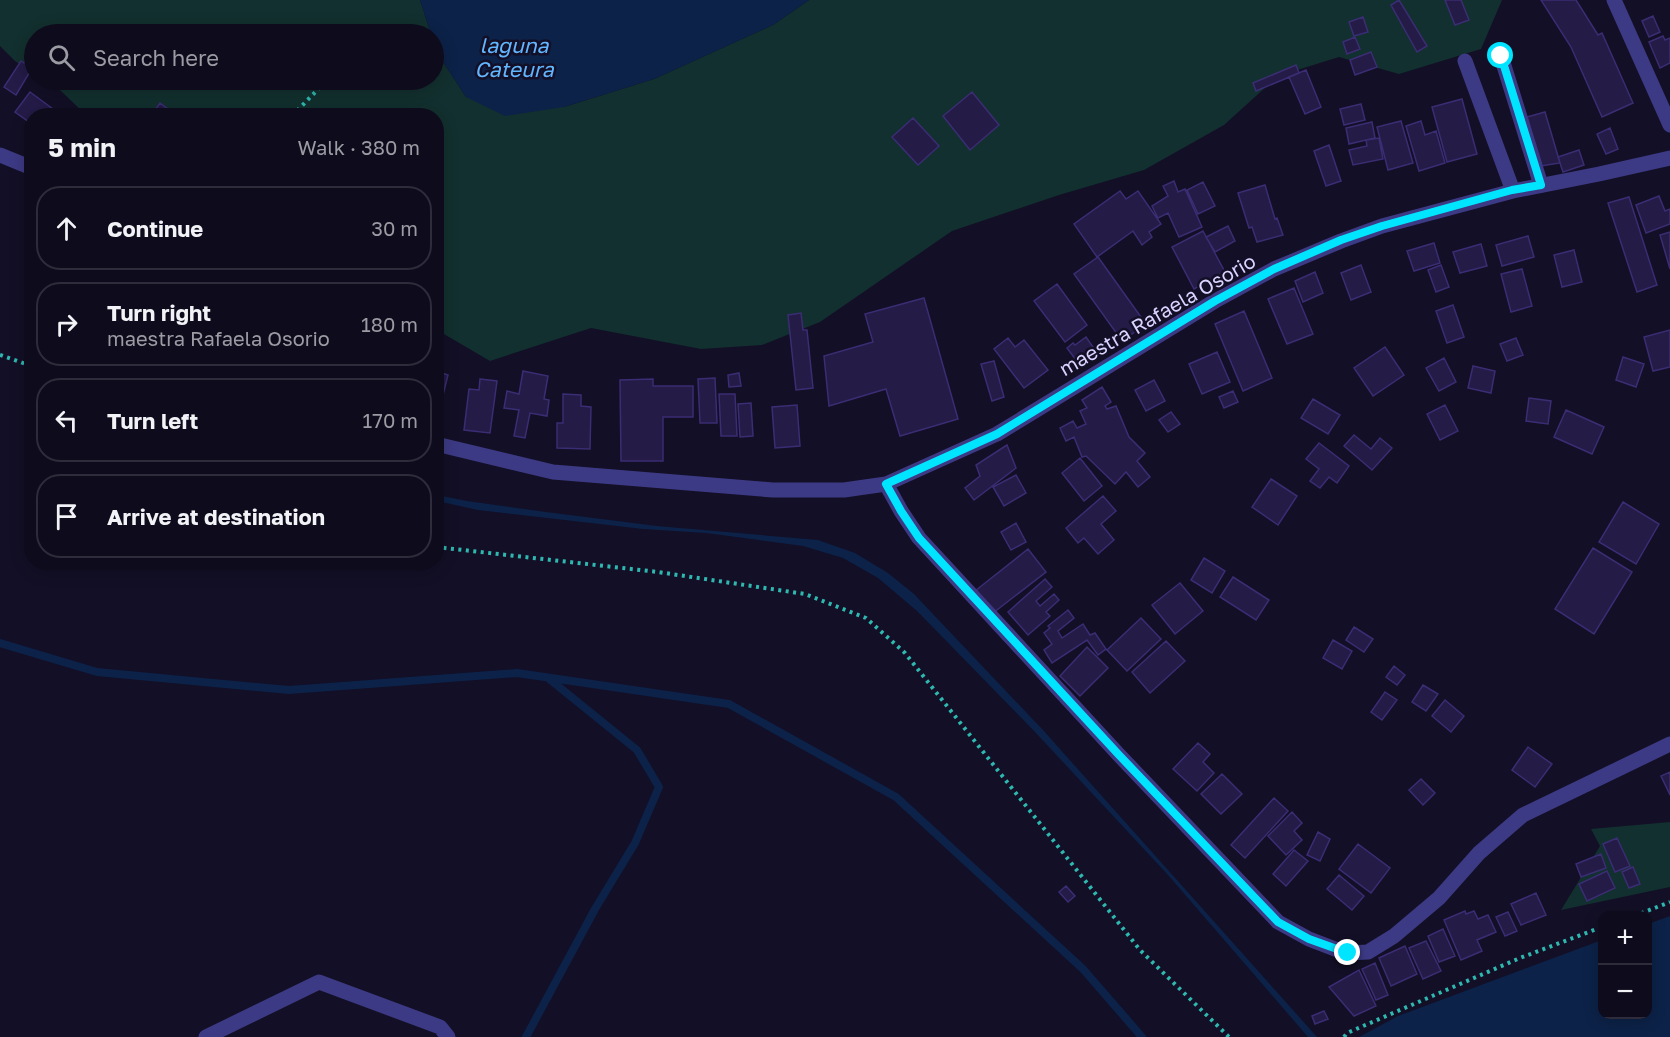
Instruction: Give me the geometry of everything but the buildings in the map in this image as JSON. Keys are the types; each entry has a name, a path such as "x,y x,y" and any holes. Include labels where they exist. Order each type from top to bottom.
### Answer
{"street":[{"path":"1614,0 1670,125"},
{"path":"1501,56 1541,185"},
{"path":"1465,61 1512,190"},
{"path":"0,155 24,165"},
{"name":"maestra Rafaela Osorio","path":"444,446 553,472 773,490 844,490 886,484 997,434 1215,301 1274,269 1341,240 1382,226 1512,190 1670,158"},
{"path":"886,484 919,538 1119,755 1278,922 1309,939 1341,951 1368,952 1394,936 1439,897 1479,853 1523,815 1670,744"},
{"path":"206,1037 319,982 440,1027 448,1037"}],"path":[{"path":"300,108 317,90"},
{"path":"0,354 24,363"},
{"path":"444,548 658,572 805,594 866,618 905,653 1140,950 1229,1037"},
{"path":"1645,911 1670,902"},
{"path":"1347,1036 1520,958 1598,929"}],"green space":[{"path":"0,0 420,0 428,24 24,24 24,67 0,46"},
{"path":"809,0 1502,0 1481,49 1399,74 1339,57 1278,76 1224,125 1144,170 1059,195 952,231 820,322 762,345 701,349 591,328 490,361 444,334 444,108 79,108 59,90 444,90 444,63 466,97 564,107 654,79 773,25"},
{"path":"1670,822 1670,887 1561,910 1600,846 1591,829"}],"water":[{"name":"laguna Cateura","path":"420,0 809,0 773,25 654,79 564,107 505,116 466,97 444,63 444,24 428,24"},
{"path":"444,496 657,526 818,540 855,553 888,573 914,594 1043,730 1317,1037 1308,1037 1168,875 1035,732 917,611 878,578 843,558 803,546 706,533 643,529 478,510 444,503"},
{"path":"1670,916 1670,1037 1359,1037 1398,1016 1598,941 1598,1019 1652,1019 1652,923"}],"waterway":[{"path":"0,643 97,672 289,690 517,673 729,704 896,797 1083,969 1142,1037"},
{"path":"526,1037 595,909 635,843 659,787 637,750 548,678"}],"route":[{"path":"1348,953 1309,939 1278,922 1119,755 919,538 886,484 997,434 1215,301 1274,269 1341,240 1382,226 1512,190 1541,185 1501,56"}]}
